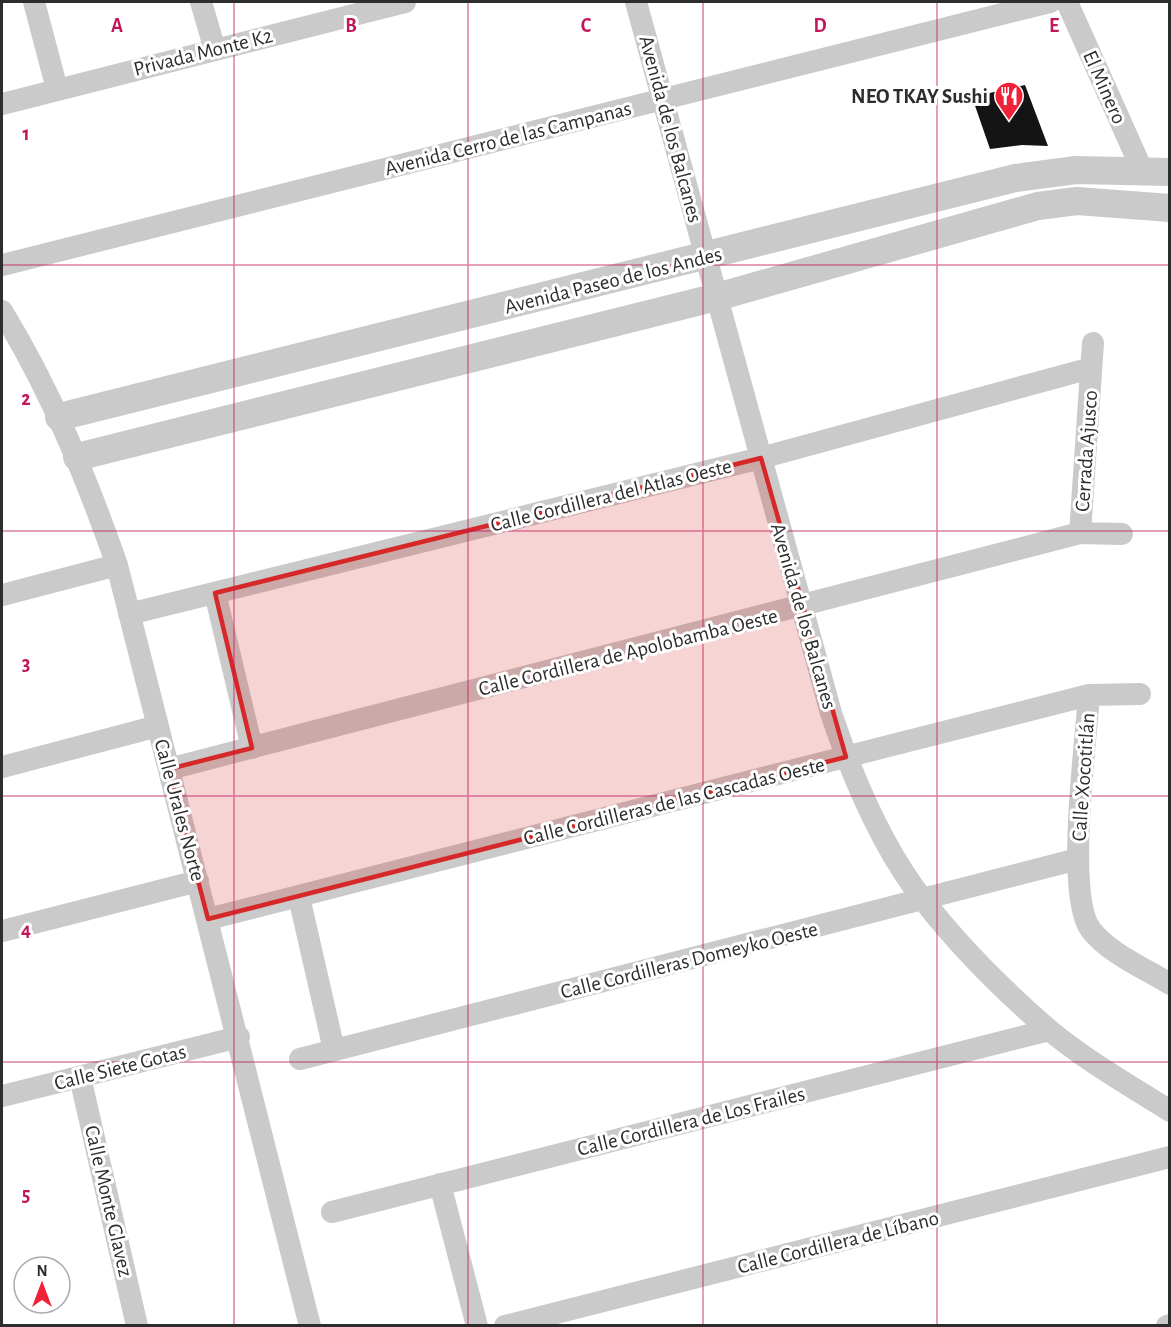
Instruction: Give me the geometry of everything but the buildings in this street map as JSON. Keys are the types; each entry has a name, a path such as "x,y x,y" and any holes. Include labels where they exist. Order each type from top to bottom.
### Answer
{"street":[{"path":"34,2 57,89"},
{"path":"201,2 215,50"},
{"name":"Privada Monte K2","path":"2,104 405,2"},
{"name":"Avenida de los Balcanes","path":"636,2 800,608 846,757 880,831 923,900 967,950 1049,1030 1170,1111"},
{"name":"Avenida Cerro de las Campanas","path":"2,265 1050,2"},
{"name":"El Minero","path":"1068,2 1156,172"},
{"name":"Avenida Paseo de los Andes","path":"59,417 1015,178 1076,170 1156,172"},
{"name":"Avenida Paseo de los Andes","path":"77,457 717,297 1038,206 1077,201 1170,208"},
{"name":"Calle Urales Norte","path":"2,311 59,417 77,457 117,565 239,1037 310,1326"},
{"name":"Cerrada Ajusco","path":"1080,533 1093,344"},
{"name":"Calle Cordillera del Atlas Oeste","path":"129,614 761,458 1091,368"},
{"name":"Calle Cordillera de Apolobamba Oeste","path":"169,769 800,608 1080,533 1122,534"},
{"path":"2,595 117,565"},
{"path":"215,592 252,748"},
{"name":"Calle Cordilleras de las Cascadas Oeste","path":"208,919 1089,695 1140,694"},
{"name":"Calle Xocotitlán","path":"1089,695 1078,859 1081,903 1091,929 1105,944 1170,984"},
{"path":"2,767 158,726"},
{"name":"Calle Cordilleras Domeyko Oeste","path":"300,1059 1078,859"},
{"path":"2,931 198,881"},
{"path":"298,897 334,1050"},
{"name":"Calle Cordillera de Los Frailes","path":"332,1212 1049,1030"},
{"name":"Calle Siete Gotas","path":"2,1096 239,1037"},
{"name":"Calle Monte Glavez","path":"80,1077 137,1326"},
{"name":"Calle Cordillera de Líbano","path":"505,1326 1170,1157"},
{"path":"440,1184 477,1326"}],"highlighted area":[{"path":"761,458 846,757 208,919 169,769 252,748 215,593"}],"place":[{"name":"NEO TKAY Sushi","path":"1009,122"}]}
